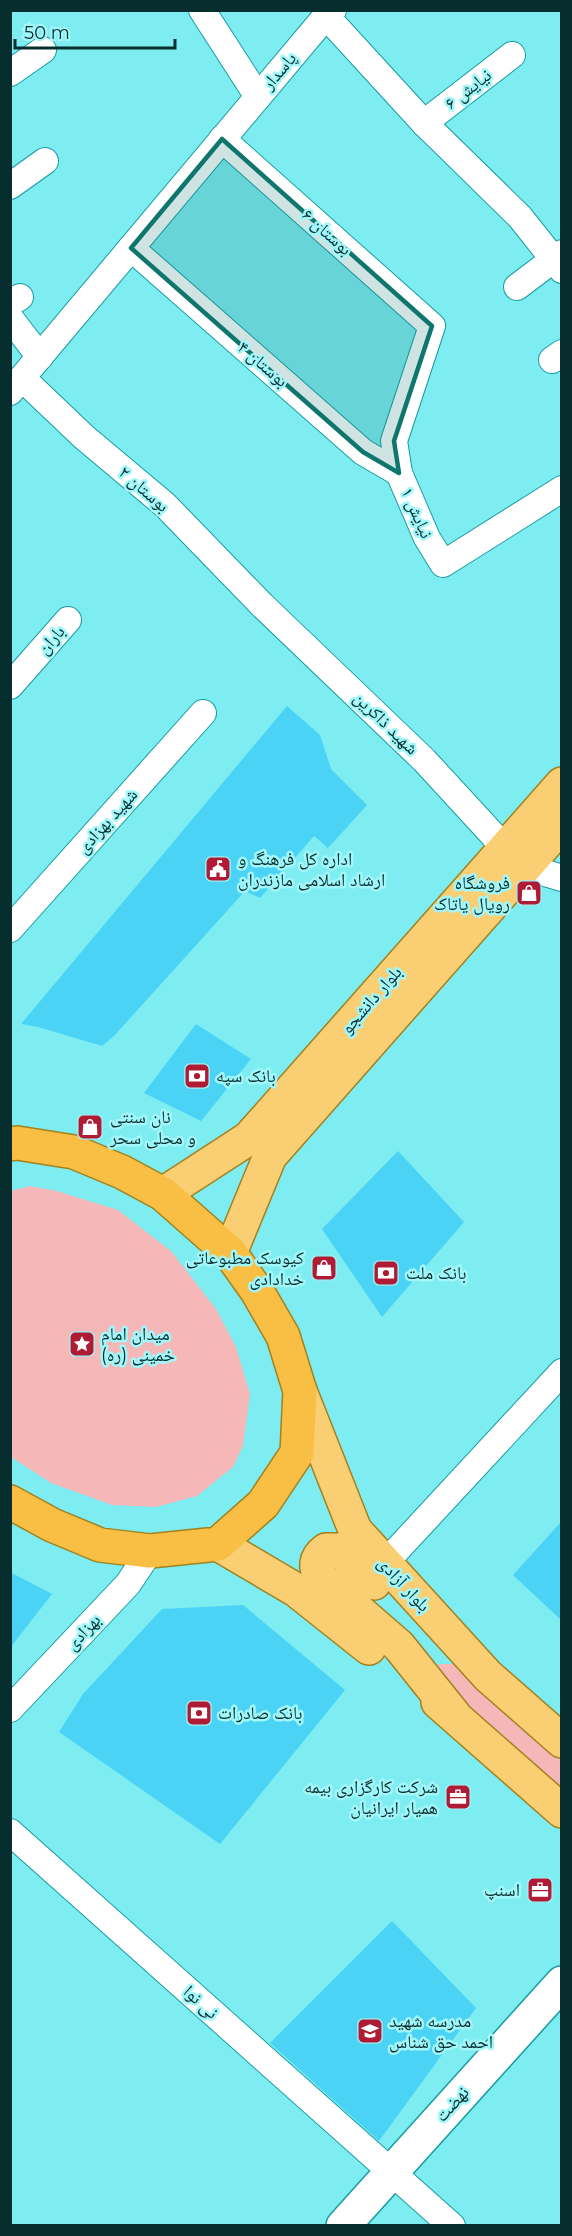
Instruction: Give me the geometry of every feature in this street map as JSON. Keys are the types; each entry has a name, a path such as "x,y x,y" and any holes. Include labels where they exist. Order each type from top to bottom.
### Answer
{"highway":[{"path":"10,1144 17,1143 74,1152 122,1172 163,1194 230,1253 257,1291 283,1336 300,1391 297,1453 263,1504 218,1544 150,1551 100,1545 52,1525 11,1503"}],"main road":[{"name":"بلوار دانشجو","path":"230,1253 270,1156 515,857 561,784"},
{"name":"بلوار دانشجو","path":"163,1194 249,1138 515,857 561,825"},
{"name":"بلوار آزادی","path":"300,1391 355,1530 488,1676 561,1741"},
{"path":"218,1544 296,1590 455,1716 561,1811"},
{"path":"455,1716 399,1646 322,1579 316,1567 321,1554 333,1548 346,1553 413,1624 488,1676"},
{"name":"نهضت","path":"343,2226 561,1983"}],"street":[{"path":"202,10 258,97"},
{"name":"پاسدار","path":"16,385 330,13 424,123 520,217 559,261"},
{"path":"10,73 43,50"},
{"name":"نیایش ۶","path":"424,123 512,55"},
{"name":"بوستان ۶","path":"222,139 432,326"},
{"path":"10,186 45,161"},
{"name":"بوستان ۴","path":"131,248 363,452 399,473"},
{"path":"517,287 559,261"},
{"path":"14,306 40,357"},
{"name":"نیایش ۱","path":"432,326 394,441 399,473 427,538 443,564 561,489"},
{"name":"بوستان ۲","path":"16,385 165,505 262,604"},
{"name":"شهید ذاکرین","path":"262,604 424,760 515,857"},
{"name":"باران","path":"10,686 68,620"},
{"name":"شهید بهزادی","path":"10,928 203,713"},
{"path":"515,857 561,878"},
{"path":"385,1563 561,1372"},
{"name":"بهزادی","path":"10,1708 128,1584 150,1551"},
{"name":"نی نوا","path":"10,1832 452,2226"}],"highlighted area":[{"path":"222,139 432,326 394,441 399,473 363,452 131,248"}],"shaded area":[{"path":"30,1186 57,1191 118,1210 171,1251 216,1309 236,1347 250,1394 243,1446 233,1467 197,1496 156,1507 112,1505 51,1483 11,1457 11,1191"},
{"path":"438,1664 456,1664 561,1752 561,1797 444,1684"}],"building":[{"name":"اداره کل فرهنگ و ارشاد اسلامی مازندران","path":"287,706 320,735 331,769 367,805 328,848 314,836 260,898 245,891 114,1036 102,1046 21,1024"},
{"name":"بانک سپه","path":"196,1024 251,1059 201,1121 144,1093"},
{"name":"بانک ملت","path":"398,1151 464,1222 382,1317 322,1229"},
{"path":"561,1522 561,1620 513,1575"},
{"path":"10,1572 52,1594 10,1648"},
{"name":"بانک صادرات","path":"243,1605 345,1690 220,1844 59,1732 83,1694 162,1609"},
{"name":"مدرسه شهید احمد حق شناس","path":"392,1921 476,2008 379,2141 270,2043"}],"place":[{"name":"اداره کل فرهنگ و ارشاد اسلامی مازندران","path":"218,869"},
{"name":"فروشگاه رویال یاتاک","path":"529,893"},
{"name":"بانک سپه","path":"197,1076"},
{"name":"نان سنتی و محلی سحر","path":"90,1127"},
{"name":"کیوسک مطبوعاتی خدادادی","path":"324,1268"},
{"name":"بانک ملت","path":"386,1273"},
{"name":"میدان امام خمینی (ره)","path":"82,1344"},
{"name":"بانک صادرات","path":"199,1713"},
{"name":"شرکت کارگزاری بیمه همیار ایرانیان","path":"458,1797"},
{"name":"اسنپ","path":"540,1890"},
{"name":"مدرسه شهید احمد حق شناس","path":"370,2031"}]}
